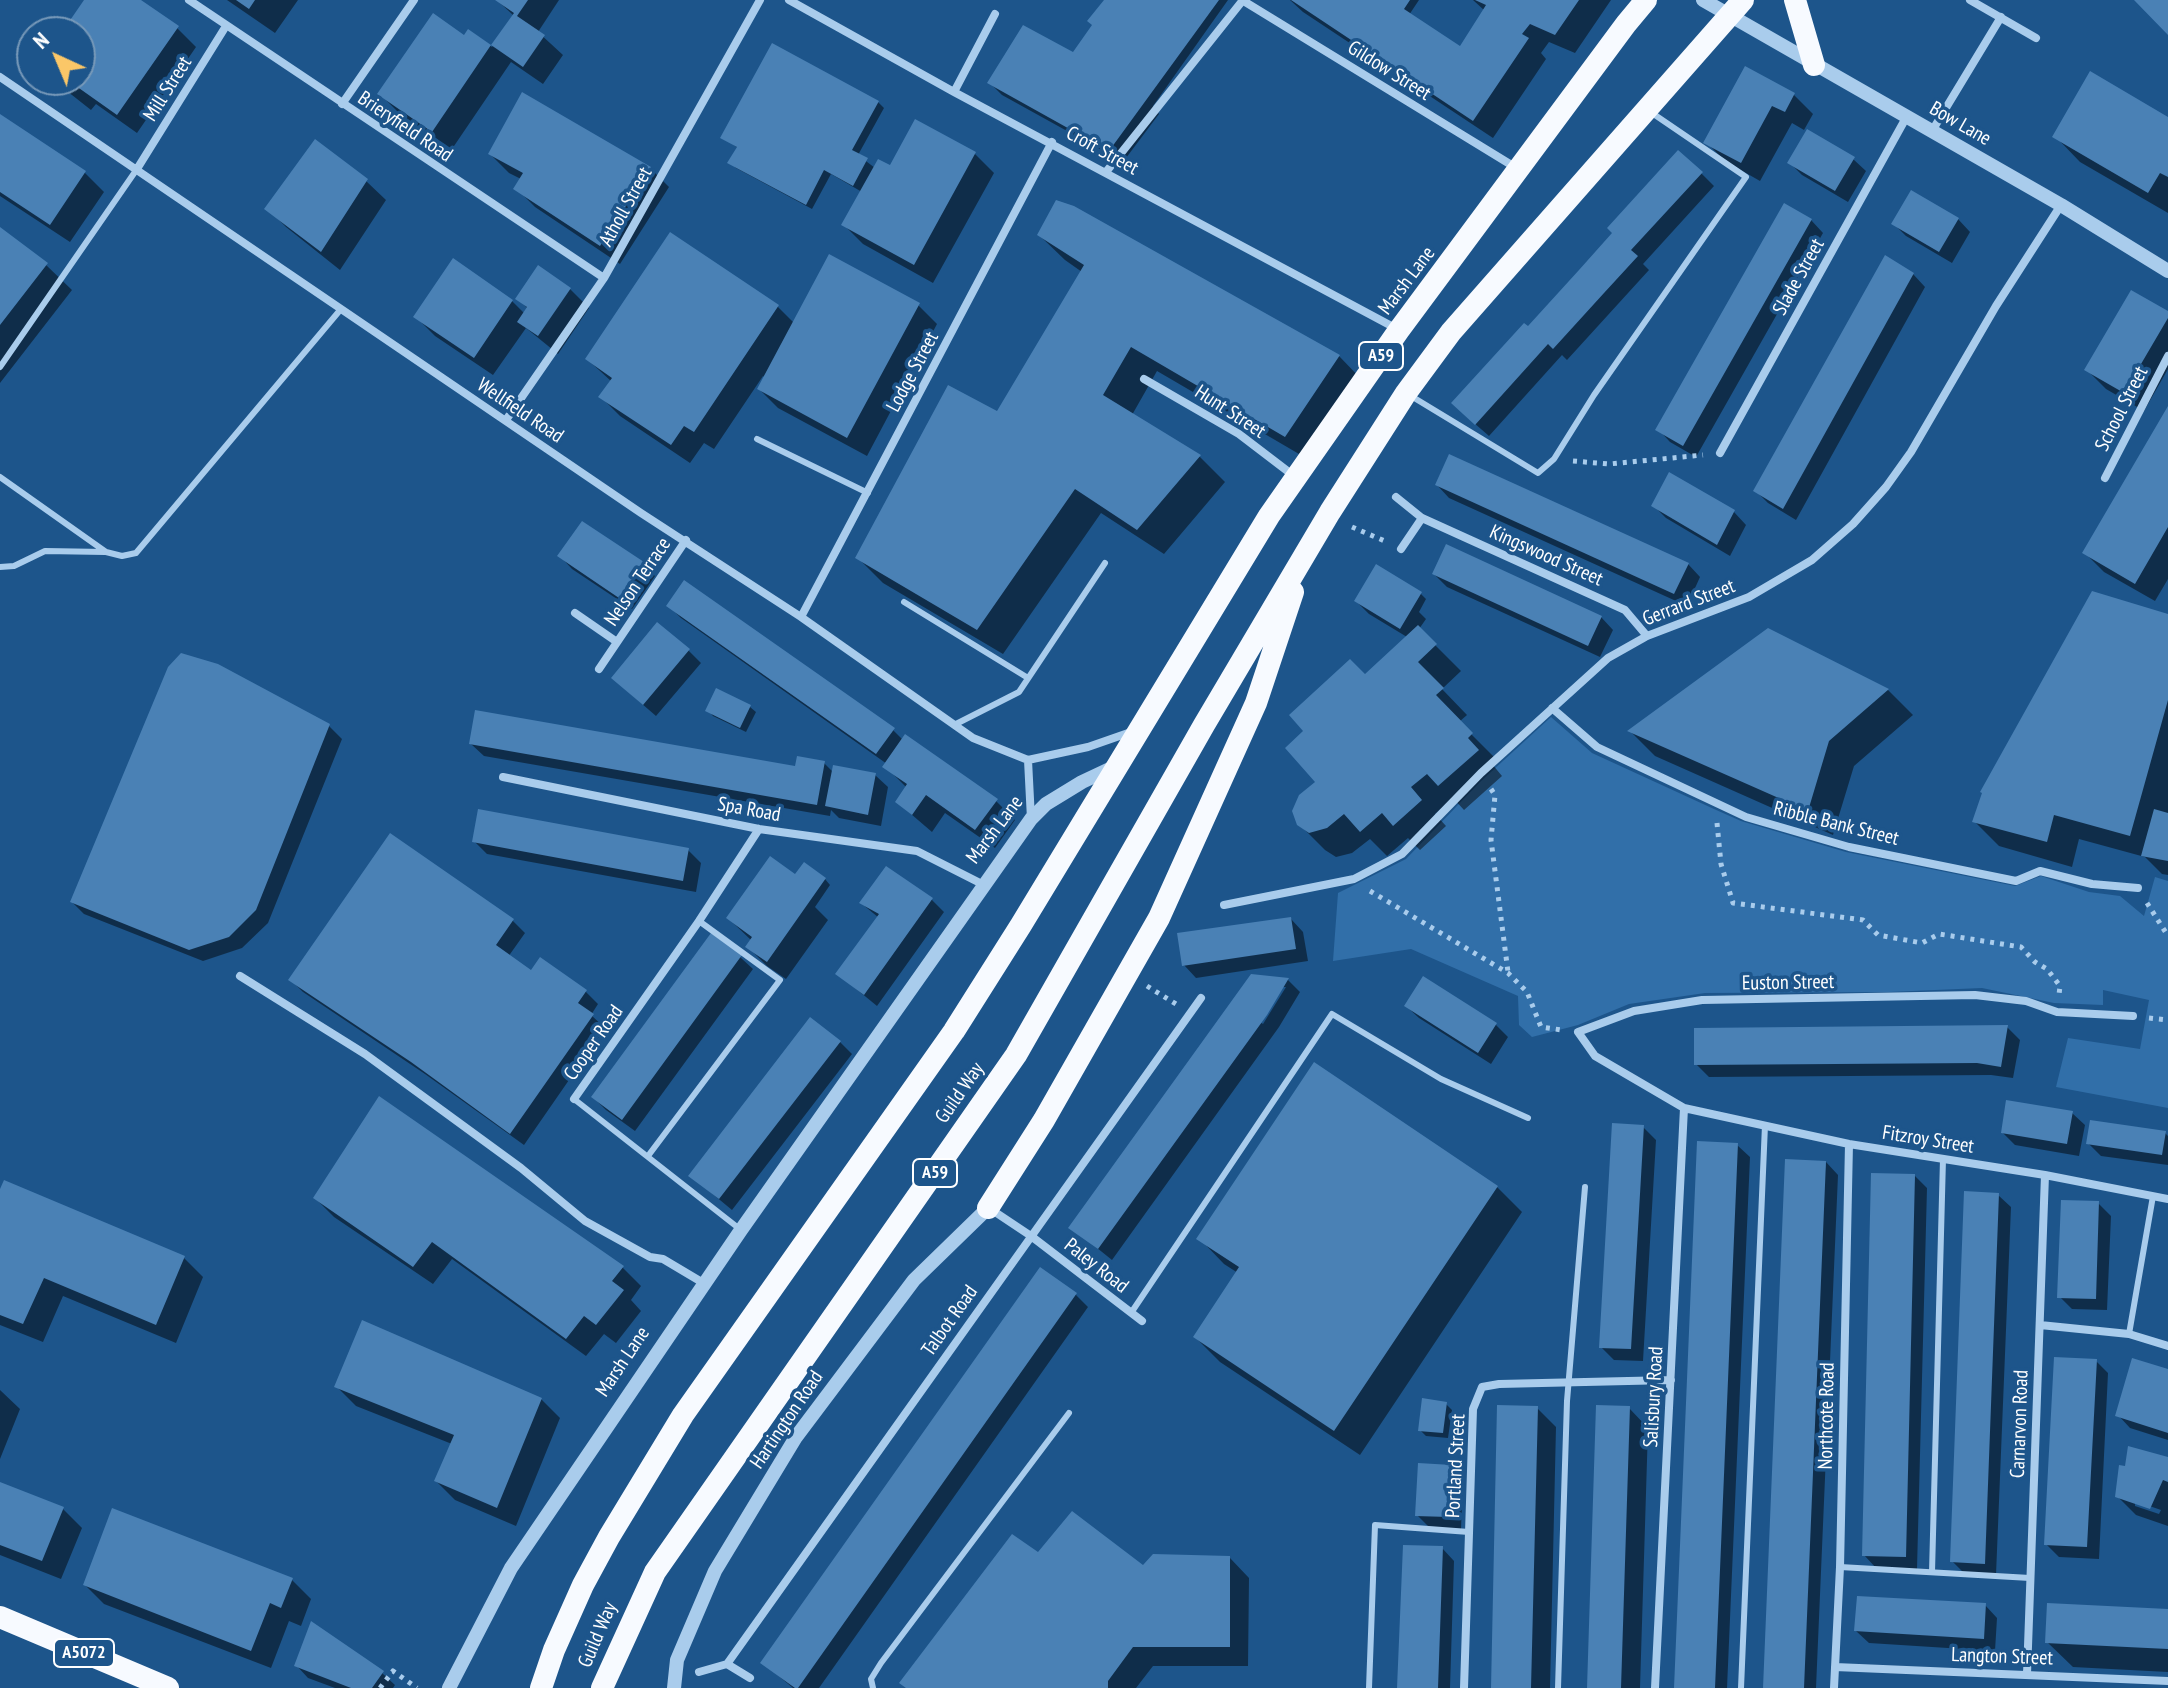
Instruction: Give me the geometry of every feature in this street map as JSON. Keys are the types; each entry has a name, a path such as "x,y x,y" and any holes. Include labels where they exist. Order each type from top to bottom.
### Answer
{"highway":[{"name":"Marsh Lane","path":"1117,766 1295,477 1399,330 1646,0"},
{"path":"1795,0 1814,65"},
{"name":"A59","path":"1308,549 1406,393 1451,332 1736,8"},
{"path":"988,1208 1044,1120 1159,918 1256,703 1308,549"},
{"name":"Guild Way","path":"602,1688 655,1572 1016,1055 1308,549"},
{"name":"Guild Way","path":"541,1688 583,1585 683,1415 954,1031 1117,766"},
{"name":"A5072","path":"0,1617 168,1688"}],"street":[{"name":"Brieryfield Road","path":"189,0 604,278"},
{"path":"342,104 414,0"},
{"name":"Atholl Street","path":"506,420 604,278 760,0"},
{"name":"Croft Street","path":"789,0 954,92 1399,330"},
{"path":"1106,172 1242,0"},
{"name":"Gildow Street","path":"1242,0 1518,170"},
{"path":"1703,0 1736,8"},
{"path":"1970,0 2036,38"},
{"name":"Bow Lane","path":"1736,8 1814,65 2061,205 2168,271"},
{"path":"954,92 995,14"},
{"path":"1932,131 2001,17"},
{"name":"Mill Street","path":"137,169 226,26"},
{"name":"Wellfield Road","path":"0,77 801,617 973,738 1028,760"},
{"name":"Slade Street","path":"1720,453 1907,116"},
{"name":"Lodge Street","path":"801,617 1052,142"},
{"name":"Gerrard Street","path":"1224,905 1354,879 1402,854 1481,773 1608,658 1647,636 1749,597 1812,560 1853,524 1886,487 1911,452 1996,306 2061,205"},
{"name":"School Street","path":"2105,478 2168,356"},
{"name":"Hunt Street","path":"1144,379 1229,427 1295,477"},
{"name":"Kingswood Street","path":"1396,497 1422,518 1625,610 1647,636"},
{"path":"1401,549 1422,518"},
{"name":"Nelson Terrace","path":"599,669 686,540"},
{"name":"Nelson Terrace","path":"575,613 617,642"},
{"name":"Ribble Bank Street","path":"1552,708 1597,747 1746,817 1849,847 2016,881 2040,871 2092,884 2138,888"},
{"path":"1031,819 1028,760 1088,747 1139,729"},
{"name":"Marsh Lane","path":"449,1688 511,1568 741,1230 1031,819 1046,804 1082,782 1117,766"},
{"name":"Spa Road","path":"503,777 759,829 917,851 984,885"},
{"name":"Cooper Road","path":"574,1099 699,921 759,829"},
{"path":"240,976 365,1054 521,1168 585,1221 650,1257 663,1259 705,1284"},
{"name":"Euston Street","path":"1578,1032 1634,1011 1702,1000 1975,995 2026,1001 2057,1012 2133,1016"},
{"name":"Talbot Road","path":"727,1664 1201,998"},
{"path":"1578,1032 1595,1056 1684,1108"},
{"name":"Fitzroy Street","path":"1684,1108 1849,1144 2045,1175 2168,1199"},
{"name":"Salisbury Road","path":"1655,1688 1684,1108"},
{"name":"Northcote Road","path":"1834,1688 1840,1567 1849,1144"},
{"name":"Carnarvon Road","path":"2027,1674 2045,1175"},
{"name":"Paley Road","path":"988,1208 1031,1236 1142,1321"},
{"name":"Hartington Road","path":"674,1688 677,1660 715,1571 796,1437 914,1280 988,1208"},
{"path":"2040,1325 2129,1334 2168,1346"},
{"name":"Portland Street","path":"1464,1688 1473,1409 1482,1387 1671,1380"},
{"path":"699,1672 727,1664 750,1678"},
{"name":"Langton Street","path":"1835,1667 2168,1681"}],"lane":[{"path":"1406,393 1538,473 1554,459 1594,395 1746,177 1645,109"},
{"path":"0,367 137,169"},
{"path":"0,567 14,566 45,551 106,552 122,556 136,553 342,308"},
{"path":"757,439 868,493"},
{"path":"0,477 106,552"},
{"path":"954,725 1019,692 1105,563"},
{"path":"904,602 1028,678"},
{"path":"648,1156 780,980 699,921"},
{"path":"1131,1313 1332,1014 1441,1079 1528,1118"},
{"name":"Cooper Road","path":"574,1099 741,1230"},
{"path":"1741,1688 1765,1125"},
{"path":"1932,1572 1943,1159"},
{"path":"1558,1688 1568,1382 1585,1187"},
{"path":"2129,1334 2153,1196"},
{"path":"873,1688 871,1679 881,1663 1069,1413"},
{"path":"1369,1688 1375,1525 1469,1532"},
{"path":"1840,1567 2030,1578"}],"path":[{"path":"1554,459 1609,464 1720,453"},
{"path":"1361,514 1352,527 1401,549"},
{"path":"1481,773 1495,795 1491,840 1508,973"},
{"path":"1723,807 1717,821 1721,864 1733,903 1863,920 1878,935 1922,943 1939,934 2021,947 2035,962 2047,969 2060,986 2057,1012"},
{"path":"1354,879 1508,973 1527,992 1541,1027 1578,1032"},
{"path":"2138,888 2168,936"},
{"path":"1128,974 1190,1013"},
{"path":"380,1688 393,1671 417,1688"}],"shaded area":[{"path":"1551,717 1592,753 1714,809 1741,821 1846,852 2015,886 2041,876 2089,892 2120,896 2144,916 2155,877 2168,881 2168,1108 2056,1087 2068,1038 2140,1049 2149,1000 2103,990 2103,1005 2054,1003 1982,988 1705,993 1629,1004 1578,1025 1532,1037 1519,1025 1518,996 1411,949 1333,961 1338,893 1406,859 1480,782"}],"building":[{"path":"84,0 141,0 179,26 117,115 90,96 96,96 96,16 73,16"},
{"path":"236,0 255,0 249,9"},
{"path":"495,0 528,0 517,16 545,35 523,67 491,45 514,13"},
{"path":"1104,0 1219,0 1109,151 987,83 1023,25 1073,52 1092,25 1087,21"},
{"path":"1291,0 1410,0 1404,9 1460,46 1486,5 1475,0 1579,0 1555,35 1530,24 1522,34 1529,38 1473,121"},
{"path":"2134,0 2168,0 2168,35"},
{"path":"433,13 464,35 468,29 491,45 432,132 377,94"},
{"path":"772,43 879,101 852,150 868,158 853,186 824,170 806,205 727,163 737,147 720,138"},
{"path":"1745,66 1795,93 1785,112 1772,106 1741,163 1703,143"},
{"path":"2090,71 2168,117 2168,177 2160,173 2148,193 2052,137"},
{"path":"522,92 651,167 600,246 513,189 523,173 488,154"},
{"path":"0,114 86,171 50,225 0,192"},
{"path":"915,119 976,152 914,265 841,225 878,159 890,165"},
{"path":"1807,129 1855,157 1835,191 1787,163"},
{"path":"315,139 368,179 321,252 264,209"},
{"path":"1678,150 1703,172 1631,250 1638,256 1553,349 1548,344 1475,425 1451,403 1524,323 1528,326 1579,270 1612,233 1607,228"},
{"path":"1911,190 1959,218 1939,252 1891,224"},
{"path":"1056,200 1074,206 1340,355 1285,437 1131,347 1103,395 1201,455 1137,530 1075,489 977,630 855,558 948,385 997,411 1084,265 1037,235"},
{"path":"1784,203 1812,219 1683,446 1655,430"},
{"path":"0,227 48,263 0,325"},
{"path":"670,232 779,305 694,432 684,426 671,445 598,397 612,378 585,359"},
{"path":"829,254 920,303 847,438 757,389"},
{"path":"1885,255 1914,273 1783,509 1753,491"},
{"path":"453,258 513,300 474,358 413,317"},
{"path":"538,265 571,288 538,336 517,322 527,307 515,299"},
{"path":"2131,290 2168,311 2168,318 2124,393 2084,370"},
{"path":"2168,406 2168,527 2135,584 2082,553"},
{"path":"1449,454 1689,563 1674,594 1435,485"},
{"path":"1669,472 1735,510 1717,545 1651,506"},
{"path":"582,521 644,562 619,598 557,556"},
{"path":"1446,544 1602,616 1588,646 1432,574"},
{"path":"1376,564 1422,592 1400,629 1354,601"},
{"path":"684,580 895,728 876,754 666,606"},
{"path":"2092,591 2168,614 2168,700 2130,836 2054,815 2047,842 1972,822 1980,792"},
{"path":"657,622 690,649 643,705 611,678"},
{"path":"1418,625 1437,644 1418,662 1444,688 1436,695 1473,733 1468,738 1479,750 1438,786 1427,774 1411,787 1422,800 1393,826 1382,813 1360,832 1344,814 1327,828 1309,833 1297,825 1292,811 1299,795 1315,782 1285,748 1303,731 1289,715 1350,659 1365,674"},
{"path":"1768,628 1889,689 1829,741 1808,811 1627,731"},
{"path":"181,653 218,664 330,724 256,910 229,937 189,950 70,902 168,667"},
{"path":"716,688 751,705 740,728 705,711"},
{"path":"475,710 795,766 797,756 825,761 817,805 469,744"},
{"path":"905,734 998,799 975,830 926,795 912,815 895,802 907,784 882,767"},
{"path":"833,765 876,773 868,815 825,806"},
{"path":"478,809 689,848 683,881 472,842"},
{"path":"2154,809 2168,813 2168,861 2141,856"},
{"path":"390,833 514,919 496,945 531,970 540,957 587,990 578,1003 594,1014 510,1134 411,1062 288,980"},
{"path":"770,856 795,874 804,862 826,878 767,962 745,947 752,937 726,918"},
{"path":"886,866 933,898 864,995 835,974 879,914 859,903"},
{"path":"1291,917 1296,949 1182,966 1177,933"},
{"path":"711,933 742,955 622,1120 591,1097"},
{"path":"1251,974 1289,978 1267,1015 1098,1249 1068,1228"},
{"path":"1423,976 1497,1023 1478,1053 1404,1006"},
{"path":"810,1017 841,1041 719,1199 688,1176"},
{"path":"2008,1025 2001,1067 1977,1063 1694,1065 1694,1028"},
{"path":"1314,1062 1498,1186 1334,1431 1193,1337 1239,1267 1196,1239"},
{"path":"379,1096 624,1266 612,1281 624,1290 596,1325 584,1316 566,1339 432,1242 413,1267 313,1198"},
{"path":"2006,1100 2073,1111 2067,1144 2001,1133"},
{"path":"2090,1120 2166,1131 2162,1155 2086,1144"},
{"path":"1612,1123 1644,1125 1631,1349 1599,1348"},
{"path":"1697,1141 1738,1143 1715,1688 1674,1688"},
{"path":"1785,1159 1826,1161 1804,1688 1763,1688"},
{"path":"1871,1173 1915,1174 1906,1557 1862,1556"},
{"path":"4,1180 185,1256 156,1325 44,1278 23,1324 0,1315 0,1189"},
{"path":"1964,1191 1999,1193 1985,1564 1950,1562"},
{"path":"2061,1200 2099,1201 2096,1299 2057,1298"},
{"path":"1040,1267 1077,1293 798,1688 795,1688 760,1663"},
{"path":"362,1320 542,1398 497,1508 434,1481 454,1435 334,1387"},
{"path":"2054,1357 2097,1359 2087,1547 2044,1545"},
{"path":"2132,1358 2168,1369 2168,1433 2115,1416"},
{"path":"1422,1398 1447,1402 1443,1433 1418,1431"},
{"path":"1497,1405 1538,1406 1531,1688 1491,1688"},
{"path":"1596,1405 1630,1406 1621,1688 1587,1688"},
{"path":"2128,1446 2168,1457 2168,1482 2163,1480 2150,1509 2115,1497 2119,1465 2125,1466"},
{"path":"1418,1463 1452,1465 1449,1517 1415,1516"},
{"path":"0,1482 64,1507 42,1561 0,1545"},
{"path":"112,1508 293,1578 281,1608 270,1603 251,1651 83,1585"},
{"path":"1072,1511 1143,1565 1153,1554 1230,1556 1230,1647 1133,1647 1108,1681 1108,1688 906,1688 899,1683 1012,1534 1038,1552"},
{"path":"1403,1545 1443,1546 1438,1688 1397,1688"},
{"path":"1857,1596 1986,1603 1984,1639 1854,1631"},
{"path":"2047,1603 2168,1609 2168,1649 2045,1643"},
{"path":"311,1621 384,1671 372,1688 351,1688 294,1666"}]}
